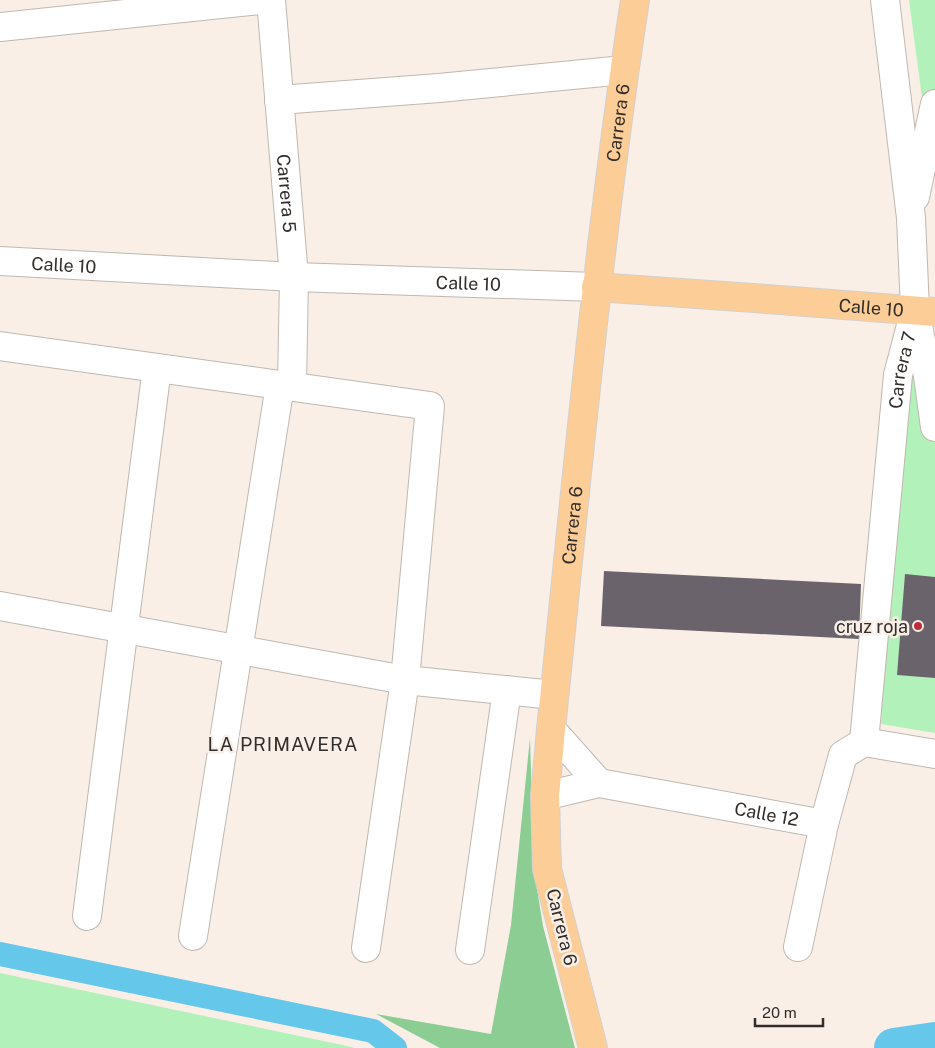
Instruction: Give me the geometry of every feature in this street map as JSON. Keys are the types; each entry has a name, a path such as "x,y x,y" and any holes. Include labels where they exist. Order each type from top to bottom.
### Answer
{"main road":[{"name":"Carrera 6","path":"593,1048 547,869 546,796 554,695 596,287 634,0"},
{"name":"Calle 10","path":"596,287 925,311"}],"street":[{"path":"0,27 260,0"},
{"name":"Carrera 5","path":"193,936 238,650 286,386 294,277 271,0"},
{"name":"Carrera 7","path":"864,742 898,375 925,311 911,218 885,0"},
{"path":"279,100 439,88 624,70"},
{"path":"911,218 935,104"},
{"name":"Calle 10","path":"0,261 294,277 596,287"},
{"path":"925,311 928,376 935,427"},
{"path":"0,346 430,406 405,680 366,948"},
{"path":"87,916 157,368"},
{"path":"0,606 405,680 554,695"},
{"path":"470,950 507,690"},
{"path":"551,729 599,783"},
{"path":"864,742 935,754"},
{"name":"Calle 12","path":"546,796 599,783 824,824 843,755 864,742"},
{"path":"798,947 824,824"}],"green space":[{"path":"909,0 935,0 935,102 928,143"},
{"path":"933,321 935,349 935,733 881,724 907,322"},
{"path":"530,738 534,870 543,926 575,1048 440,1048 376,1014 491,1034 511,925"},
{"path":"0,973 352,1047 353,1048 0,1048"}],"building":[{"path":"604,571 861,584 859,639 601,626"},
{"name":"cruz roja","path":"905,574 935,577 935,678 897,675"}],"waterway":[{"path":"0,954 373,1031 395,1048"},
{"path":"894,1048 935,1042"}],"place":[{"name":"cruz roja","path":"918,626"}],"district":[{"name":"LA PRIMAVERA","path":"283,744"}]}
